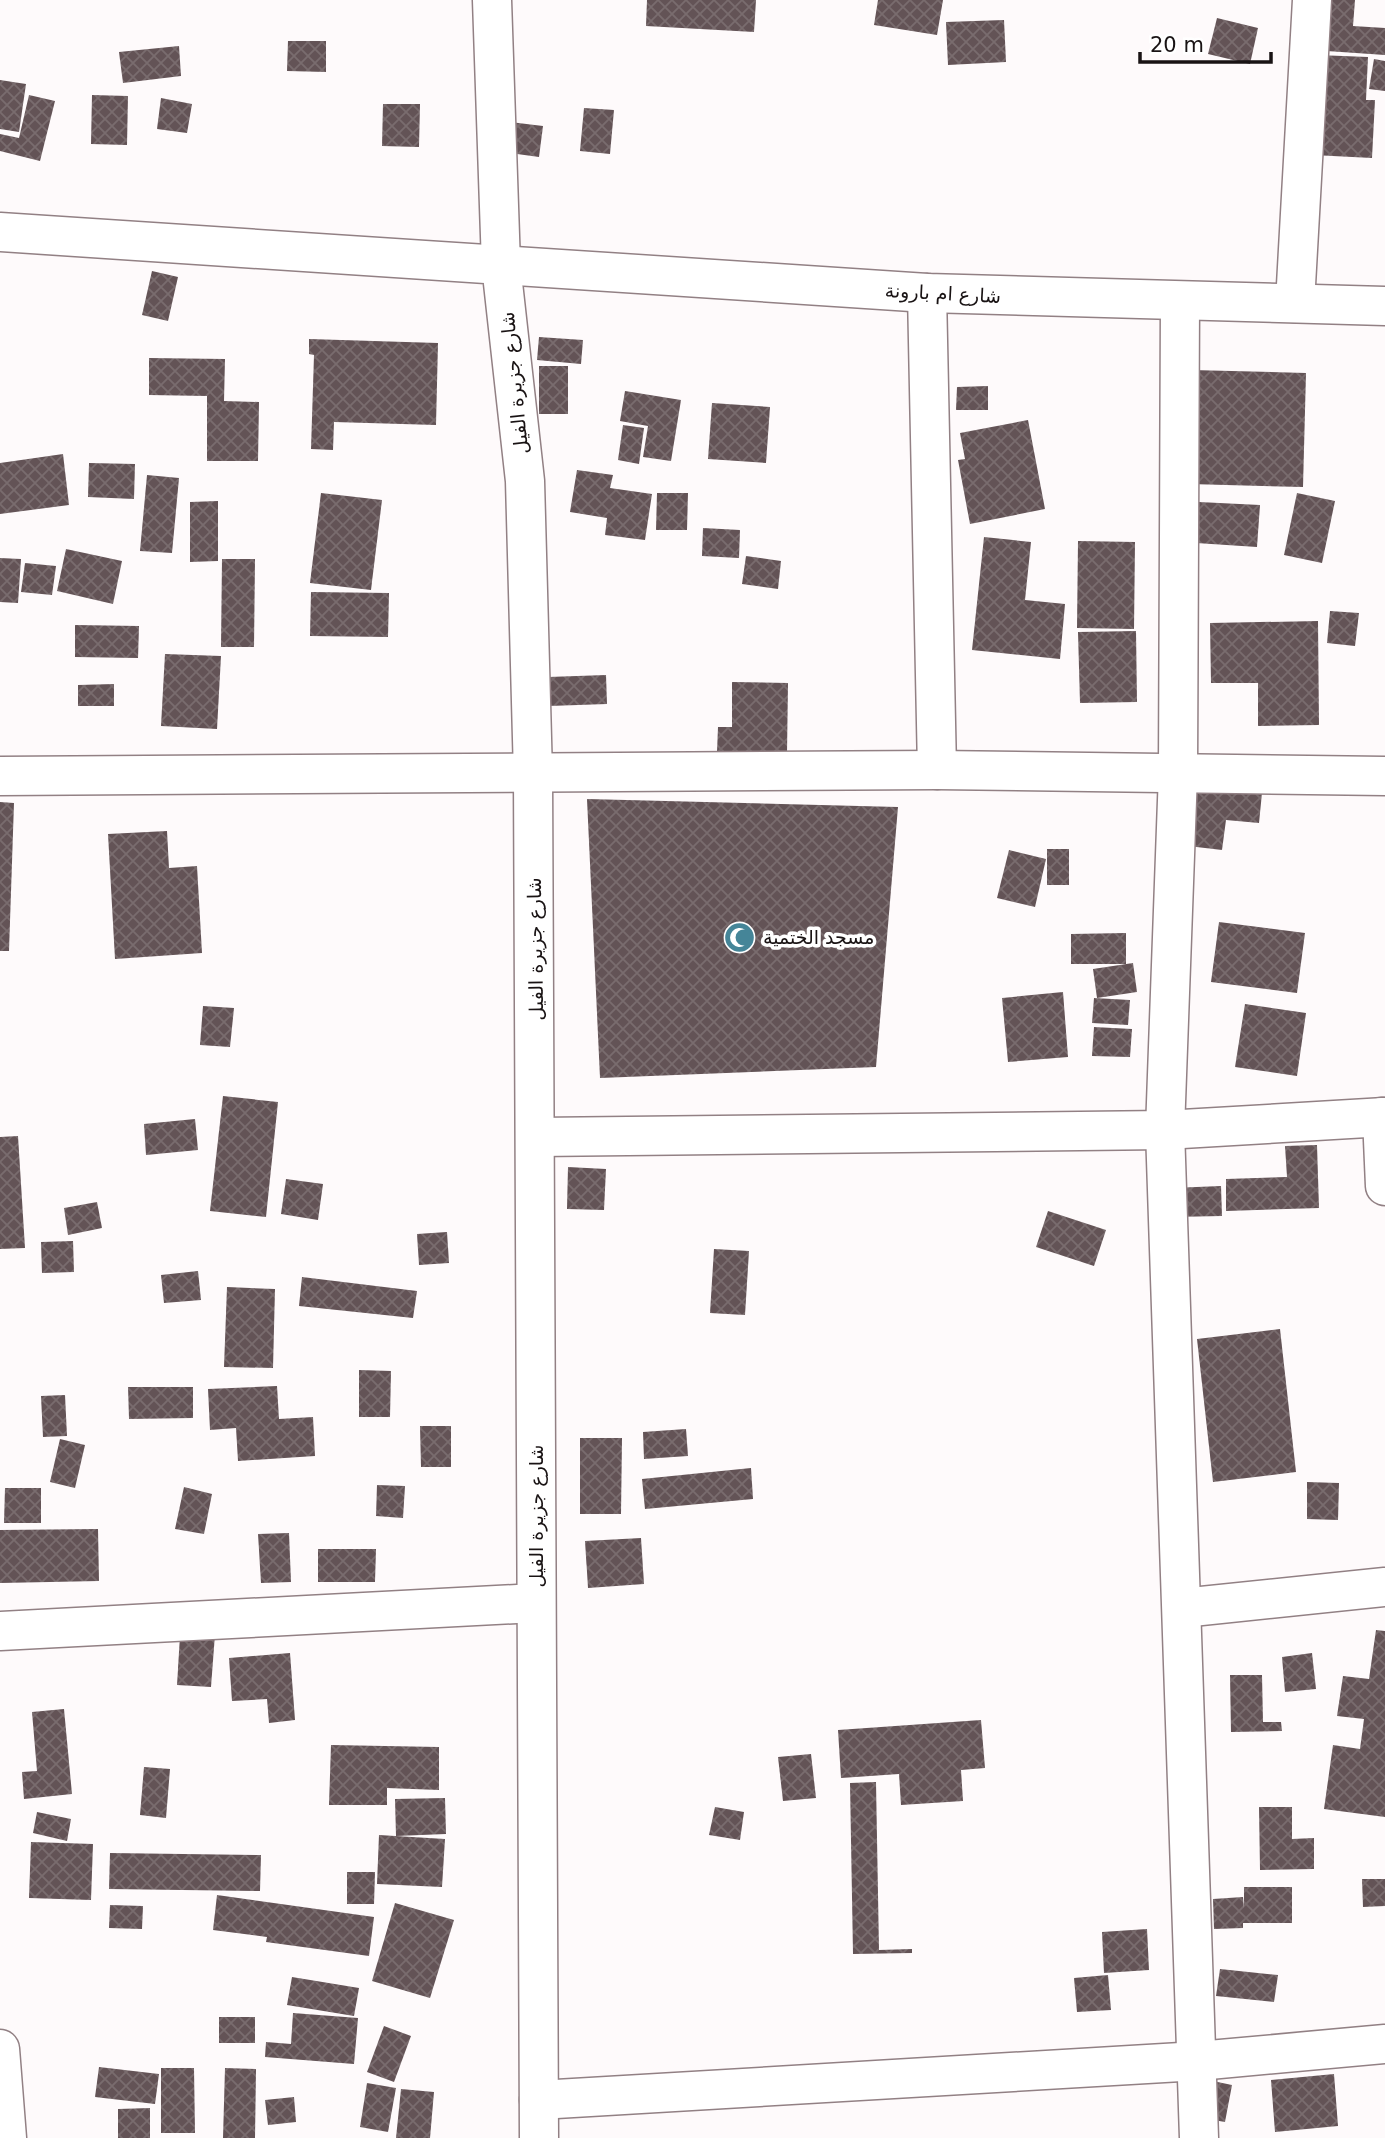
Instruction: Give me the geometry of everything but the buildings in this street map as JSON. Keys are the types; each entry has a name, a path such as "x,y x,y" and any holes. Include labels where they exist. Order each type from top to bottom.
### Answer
{"street":[{"name":"شارع جزيرة الفيل","path":"492,0 501,265 525,481 533,775 537,1137 535,1603 539,2138"},
{"path":"1295,303 1312,0"},
{"path":"0,232 501,265"},
{"name":"شارع ام بارونة","path":"501,265 927,293 1385,306"},
{"path":"927,293 937,770"},
{"path":"1180,301 1178,773 1165,1130 1199,2138"},
{"path":"0,775 533,775 937,770 1385,776"},
{"path":"537,1137 1165,1130 1384,1117 1385,1186"},
{"path":"1182,1608 1385,1587"},
{"path":"0,1631 535,1603"},
{"path":"539,2100 1198,2061 1385,2044"},
{"path":"0,2049 7,2138"}],"place":[{"name":"مسجد الختمية","path":"740,937"}]}
